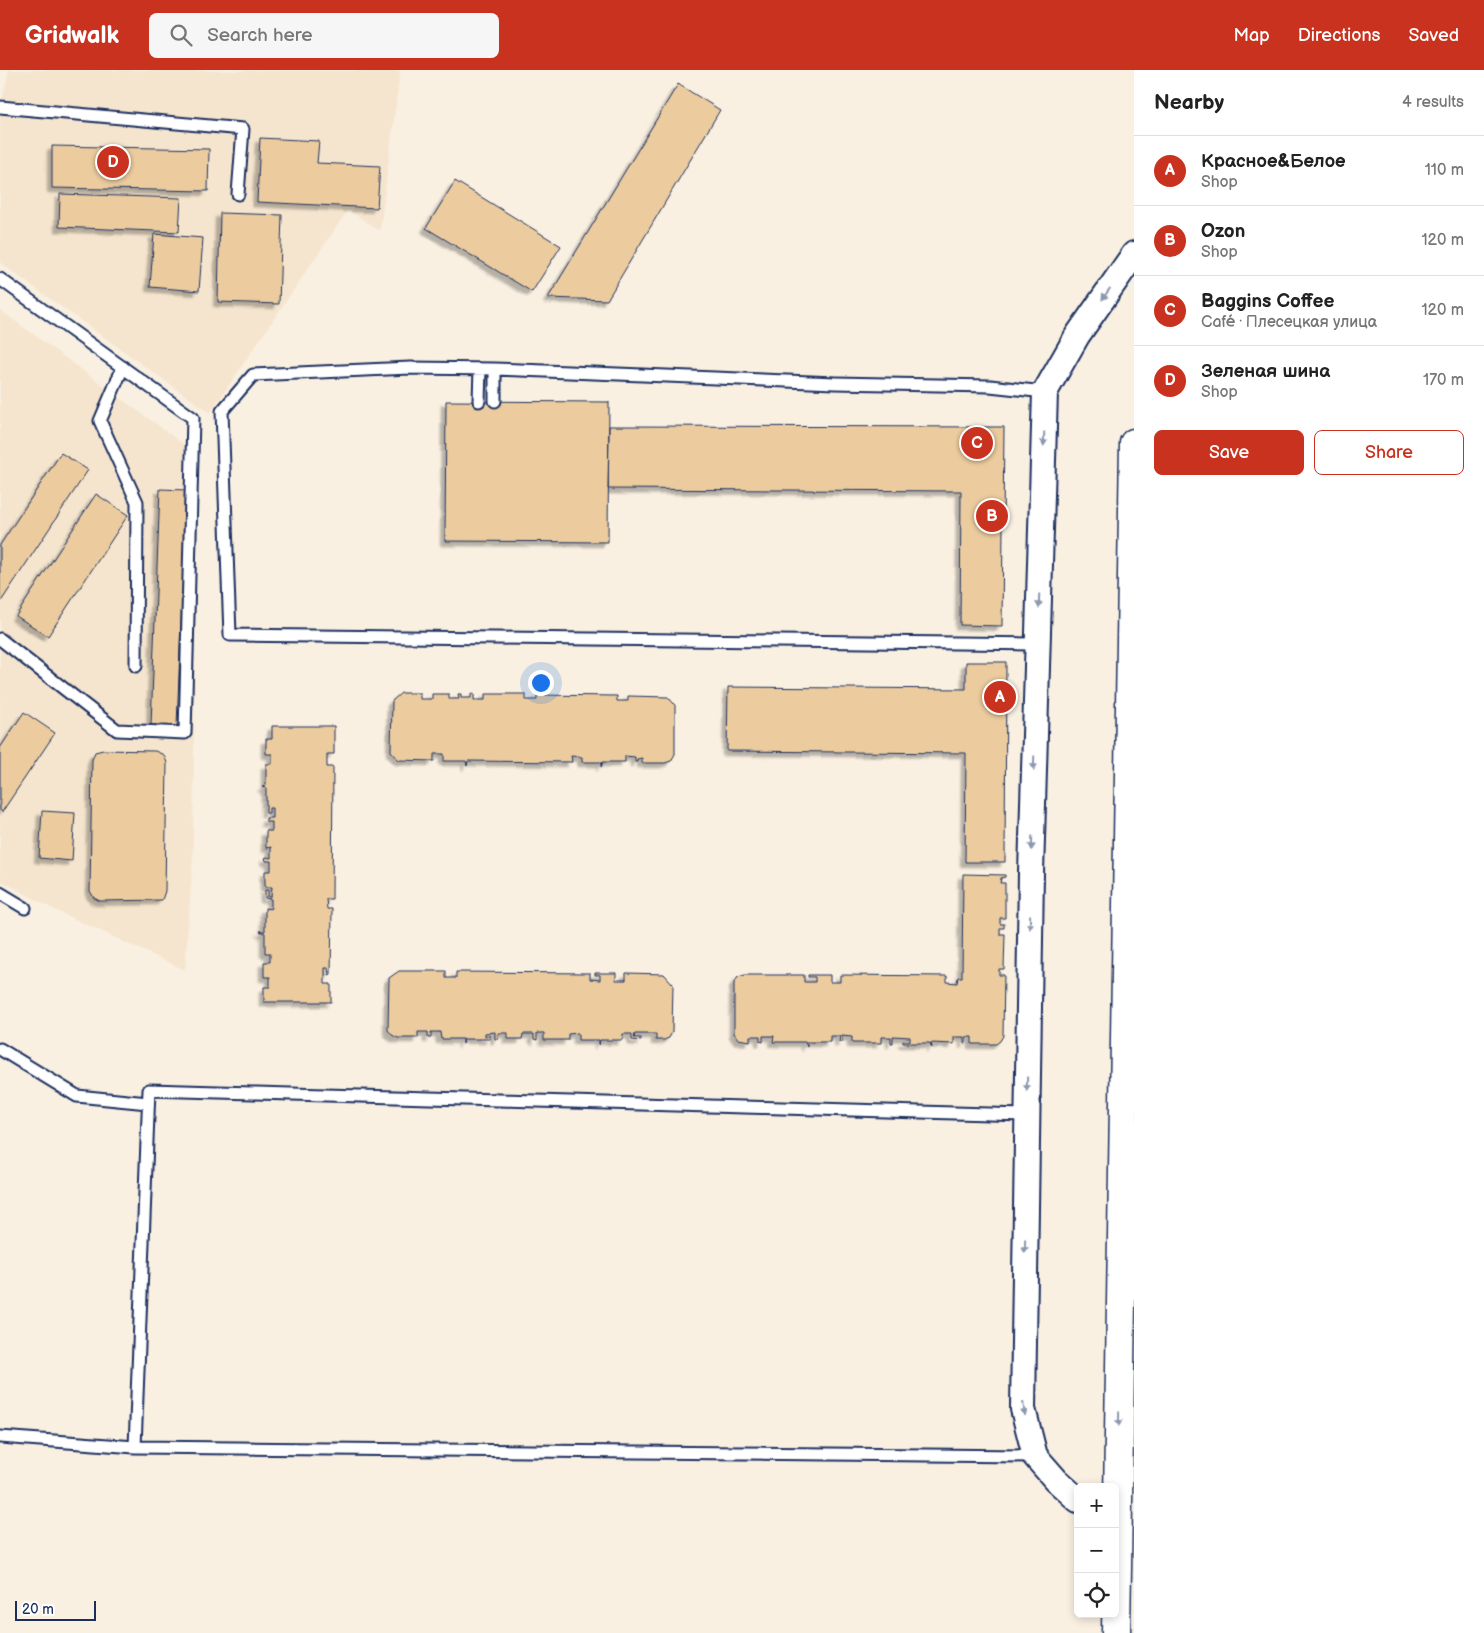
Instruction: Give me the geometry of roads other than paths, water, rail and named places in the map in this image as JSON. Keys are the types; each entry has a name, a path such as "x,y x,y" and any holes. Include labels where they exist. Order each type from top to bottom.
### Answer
{"main road":[{"path":"1116,1528 1134,443"},
{"path":"1116,1573 1116,1633"}],"street":[{"path":"1074,1496 1056,1480 1036,1456 1023,1409 1026,1115 1045,392 1077,336 1134,254"}],"lane":[{"path":"0,107 243,129 238,194"},
{"path":"0,279 194,418 185,733 118,730 0,639"},
{"path":"123,367 100,421 137,502 136,666"},
{"path":"1038,644 230,635 222,411 253,375 410,368 495,369 835,383 990,386 1045,392"},
{"path":"480,369 480,401"},
{"path":"495,369 495,401"},
{"path":"0,893 24,908"},
{"path":"0,1049 77,1096 148,1103"},
{"path":"135,1447 149,1090 1026,1115"},
{"path":"0,1437 135,1447 1036,1456"}],"place":[{"name":"Зеленая шина","path":"113,162"},
{"name":"Baggins Coffee","path":"977,443"},
{"name":"Ozon","path":"992,516"},
{"name":"Красное&Белое","path":"1000,697"}]}
